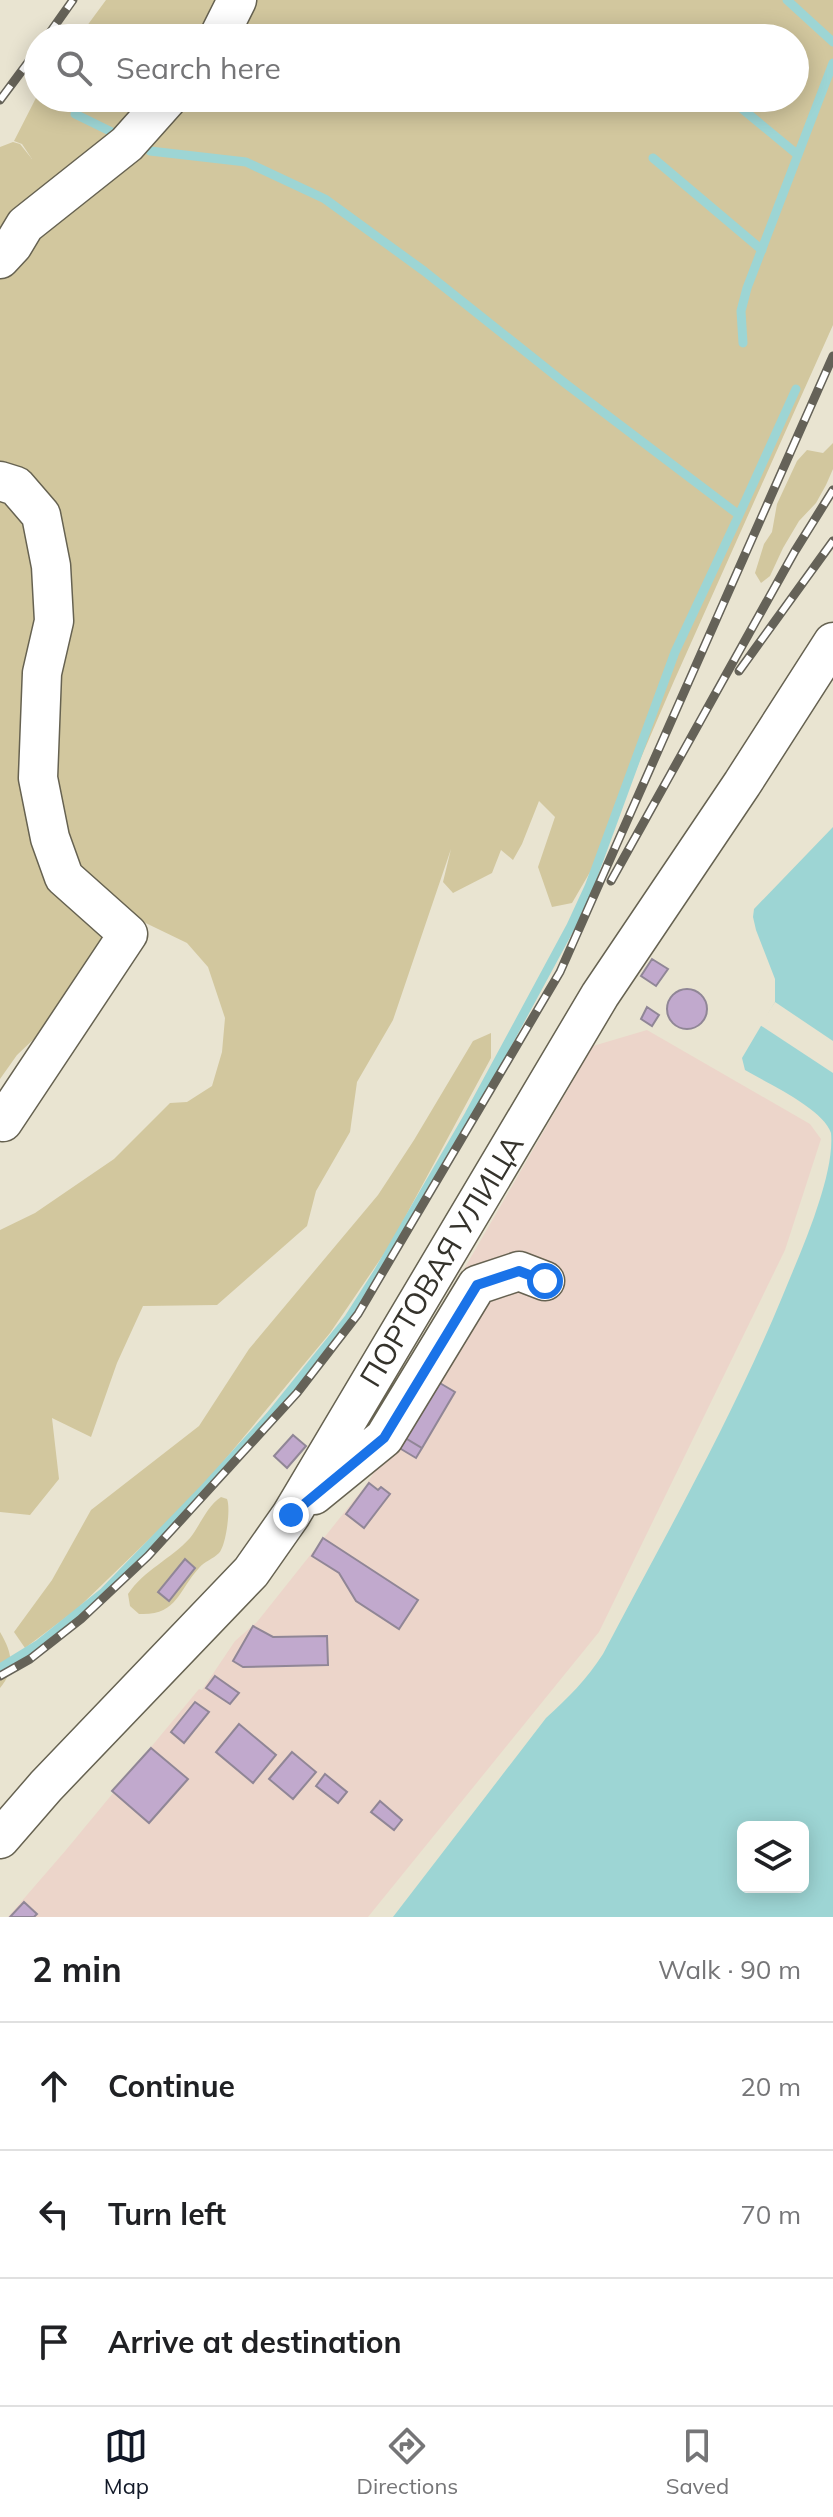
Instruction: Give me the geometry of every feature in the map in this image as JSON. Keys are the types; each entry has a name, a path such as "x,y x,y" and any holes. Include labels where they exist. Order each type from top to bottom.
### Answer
{"street":[{"path":"225,24 237,0"},
{"path":"0,259 25,225 127,144 156,112"},
{"path":"0,481 16,486 41,515 51,566 54,621 42,673 38,778 50,838 64,877 128,934 3,1122"},
{"name":"ПОРТОВАЯ УЛИЦА","path":"0,1839 46,1786 251,1572 291,1515 600,995 833,642"},
{"path":"291,1515 384,1438 477,1285 519,1271 545,1281"}],"shaded area":[{"path":"106,0 833,0 833,325 674,681 607,843 572,903 552,907 538,867 555,817 539,801 513,860 501,850 492,873 453,893 443,882 451,849 393,1020 357,1082 350,1132 316,1191 307,1226 217,1305 143,1306 117,1363 91,1437 52,1418 59,1479 30,1515 0,1512 0,1230 35,1213 114,1159 170,1103 187,1102 212,1086 222,1052 225,1018 208,967 187,943 127,914 75,1000 17,1055 0,1079 0,147 13,142 20,144 32,159 22,144 14,141 29,112 809,112 809,24 88,24"},
{"path":"833,443 833,469 826,485 816,503 799,521 770,576 761,583 755,573 764,544 772,532 777,504 797,461 807,450 823,453"},
{"path":"647,1030 810,1124 821,1139 785,1250 599,1632 368,1917 8,1917 199,1689 202,1690 235,1641 257,1622 366,1485 392,1444 371,1430 593,1046"},
{"path":"491,1033 491,1058 390,1245 330,1333 198,1492 77,1609 25,1648 14,1632 52,1580 91,1510 199,1426 249,1349 378,1195 473,1041"},
{"path":"221,1497 227,1499 228,1510 222,1549 199,1568 169,1606 152,1614 139,1614 130,1606 128,1594 142,1578 190,1538 208,1510"},
{"path":"0,1632 7,1647 10,1667 0,1688"}],"water":[{"path":"833,827 833,1917 393,1917 546,1718 577,1688 603,1654 742,1387 812,1223 828,1166 831,1133 807,1106 745,1070 742,1058 775,1002 775,979 753,917 754,909"}],"pier":[{"path":"775,1002 833,1041 833,1073 760,1025"}],"building":[{"path":"652,959 668,969 656,986 641,976"},
{"path":"687,989 701,995 707,1009 701,1023 687,1029 673,1023 667,1009 673,995"},
{"path":"647,1007 659,1015 652,1026 641,1019"},
{"path":"411,1366 455,1392 422,1448 402,1436"},
{"path":"293,1435 306,1446 287,1468 274,1456"},
{"path":"402,1436 422,1448 416,1458 396,1446"},
{"path":"369,1483 390,1494 364,1528 346,1514"},
{"path":"323,1538 418,1600 399,1629 356,1601 339,1573 312,1556"},
{"path":"185,1559 195,1568 169,1601 158,1592"},
{"path":"253,1626 273,1637 327,1636 328,1665 243,1667 233,1661"},
{"path":"215,1676 239,1693 230,1704 206,1688"},
{"path":"195,1702 209,1712 184,1743 171,1732"},
{"path":"239,1724 276,1755 253,1783 216,1752"},
{"path":"151,1748 188,1779 149,1823 112,1791"},
{"path":"292,1752 316,1772 293,1799 269,1779"},
{"path":"325,1774 347,1792 338,1803 316,1786"},
{"path":"380,1801 402,1820 394,1830 371,1812"},
{"path":"24,1902 37,1914 34,1917 10,1917"}],"waterway":[{"path":"787,0 833,42"},
{"path":"743,343 741,311 747,288 833,63"},
{"path":"746,112 798,155"},
{"path":"75,114 122,137"},
{"path":"0,1668 39,1644 104,1592 270,1416 349,1318 469,1115 571,926 589,887 675,652 739,515 424,271 325,199 246,162 150,151"},
{"path":"653,158 762,250"},
{"path":"739,515 796,389"}],"railway":[{"path":"56,24 73,0"},
{"path":"0,100 24,68"},
{"path":"0,1676 30,1659 81,1619 148,1556 297,1393 358,1314 560,972 833,356"},
{"path":"611,881 795,551 833,490"},
{"path":"739,671 833,541"}],"route":[{"path":"291,1515 384,1438 477,1285 519,1271 545,1281"}]}
